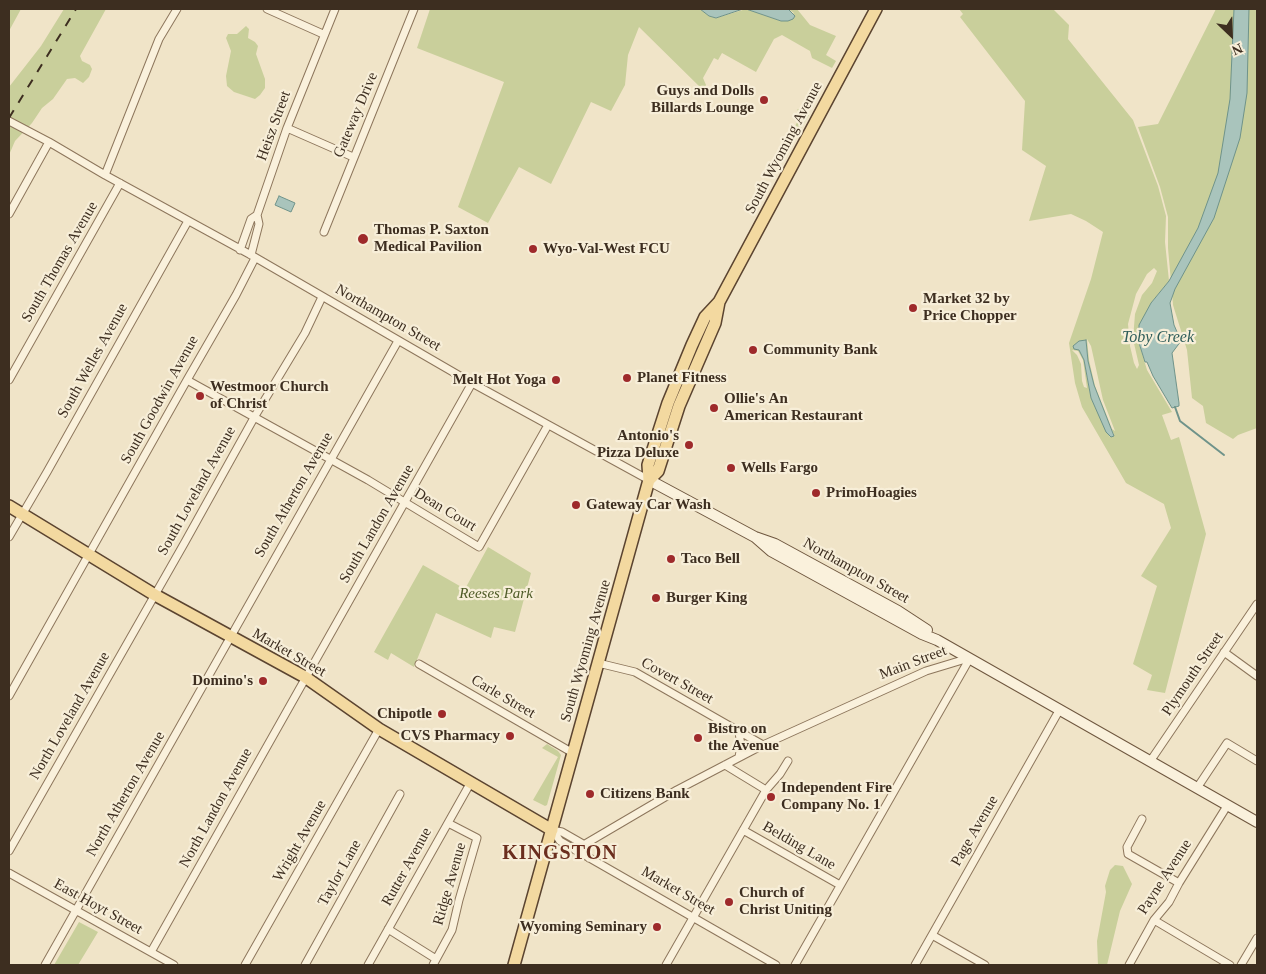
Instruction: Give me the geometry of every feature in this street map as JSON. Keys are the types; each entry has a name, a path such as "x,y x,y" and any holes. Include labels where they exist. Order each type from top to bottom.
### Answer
{"main road":[{"name":"South Wyoming Avenue","path":"514,965 649,480 658,471 679,406 715,323 718,302 876,9"},
{"name":"Market Street","path":"9,506 155,594 305,677 379,730 552,830"}],"street":[{"path":"105,175 159,39 177,9"},
{"path":"267,9 323,34"},
{"name":"Heisz Street","path":"253,257 259,224 257,214 287,128 323,34 335,9"},
{"name":"Gateway Drive","path":"324,232 414,9"},
{"name":"Northampton Street","path":"9,121 253,257 472,384 755,537 771,551 922,634 970,658"},
{"path":"287,128 354,157"},
{"path":"9,214 49,142"},
{"name":"South Thomas Avenue","path":"9,380 120,183"},
{"path":"240,250 251,219 257,214"},
{"name":"South Welles Avenue","path":"9,537 188,221"},
{"name":"South Goodwin Avenue","path":"9,696 236,294 253,257"},
{"name":"South Loveland Avenue","path":"155,594 255,416 305,333 322,297"},
{"name":"South Atherton Avenue","path":"232,637 259,585 398,341"},
{"name":"Dean Court","path":"187,380 368,480 479,547 548,425"},
{"name":"South Landon Avenue","path":"305,677 472,384"},
{"name":"North Loveland Avenue","path":"9,851 155,594"},
{"name":"Plymouth Street","path":"1151,760 1257,604"},
{"name":"North Atherton Avenue","path":"44,965 232,637"},
{"path":"1224,652 1257,676"},
{"path":"795,965 970,658"},
{"name":"Main Street","path":"575,850 671,793 763,745 926,671 970,658 1257,822"},
{"name":"Covert Street","path":"598,663 635,672 763,745"},
{"name":"Carle Street","path":"419,664 573,753"},
{"name":"North Landon Avenue","path":"151,952 305,677"},
{"name":"Page Avenue","path":"915,965 1060,709"},
{"name":"Wright Avenue","path":"245,965 379,730"},
{"path":"739,732 741,746 739,757"},
{"path":"1197,788 1227,743 1257,761"},
{"path":"666,965 766,790 788,761"},
{"path":"725,765 766,790"},
{"name":"Rutter Avenue","path":"368,965 471,782"},
{"name":"Taylor Lane","path":"305,965 400,794"},
{"name":"Payne Avenue","path":"1129,965 1154,920 1169,902 1227,806"},
{"path":"1142,819 1126,847 1128,854 1179,883"},
{"name":"Ridge Avenue","path":"435,962 452,930 477,838 448,822"},
{"name":"Market Street","path":"552,830 562,832 583,844"},
{"name":"Market Street","path":"552,830 560,841 776,965"},
{"name":"Belding Lane","path":"743,830 840,885"},
{"path":"583,844 590,858"},
{"name":"East Hoyt Street","path":"9,873 174,965"},
{"path":"1154,920 1230,965"},
{"path":"388,929 435,962"},
{"path":"932,935 984,965"},
{"path":"1240,965 1257,938"}],"green space":[{"path":"9,9 21,9 9,31"},
{"path":"64,9 106,9 80,56 82,61 90,65 92,69 89,77 83,83 75,78 67,79 53,99 42,108 32,123 15,141 9,155 9,87 41,46"},
{"path":"430,9 700,9 709,16 716,18 746,9 781,21 794,13 788,9 797,9 810,25 836,36 826,55 836,61 832,68 812,58 810,51 782,35 774,39 756,72 722,53 718,60 714,58 703,78 706,85 703,90 639,27 628,55 625,85 611,111 591,102 551,184 519,167 488,223 458,207 504,82 417,48"},
{"path":"959,9 1053,9 1069,25 1068,39 1133,120 1158,186 1166,216 1165,242 1169,281 1151,303 1139,343 1147,370 1172,412 1162,415 1171,440 1179,437 1206,534 1165,693 1147,690 1152,675 1133,664 1157,586 1141,576 1171,528 1164,504 1126,483 1082,407 1075,383 1069,343 1091,279 1103,232 1071,214 1029,221 1046,166 1022,150 1025,101 960,17 963,14","holes":["1154,268 1157,271 1152,283 1142,295 1135,314 1133,339 1139,365 1137,369 1130,346 1128,324 1136,294 1147,274","1087,339 1091,346 1103,400 1115,431 1112,429 1095,386 1089,360","1086,340 1088,361 1094,385 1114,435 1110,437 1091,398 1084,360 1079,350","1072,350 1078,351 1083,360 1087,388 1084,387 1082,381 1081,364 1077,355"]},
{"path":"1216,9 1257,9 1257,428 1238,435 1233,439 1206,423 1203,406 1192,398 1187,350 1173,305 1168,248 1168,217 1160,187 1138,127 1158,124"},
{"path":"246,26 249,29 248,38 258,46 256,54 265,79 265,88 255,99 234,92 227,86 226,76 231,51 226,38 228,34 237,34"},
{"path":"798,109 809,115 798,133 793,130 802,113"},
{"name":"Reeses Park","path":"488,547 531,573 515,632 494,627 491,638 436,613 414,667 391,653 388,660 374,652 423,565 465,589"},
{"path":"547,744 561,755 547,805 545,806 533,800 558,757 542,748"},
{"path":"1115,865 1123,866 1132,884 1120,911 1107,965 1098,965 1097,941 1106,892 1105,886 1110,870"},
{"path":"79,922 98,932 78,965 54,965"}],"water":[{"path":"700,9 743,9 716,18 709,16"},
{"path":"746,9 788,9 795,16 788,21 781,21"},
{"name":"Toby Creek","path":"1234,9 1249,9 1247,93 1240,138 1214,218 1175,289 1170,303 1174,325 1181,341 1172,353 1179,406 1172,408 1147,362 1145,362 1139,343 1139,325 1151,303 1169,281 1198,228 1218,173 1230,99"},
{"path":"279,196 295,203 291,212 275,205"},
{"path":"1086,340 1088,361 1094,385 1114,436 1111,437 1106,432 1091,398 1084,360 1079,350 1074,349 1073,346 1079,341"}],"waterway":[{"name":"Toby Creek","path":"1175,407 1180,421 1224,455"}],"railway":[{"path":"9,118 76,9"}],"place":[{"name":"Guys and Dolls Billards Lounge","path":"764,100"},
{"name":"Thomas P. Saxton Medical Pavilion","path":"363,239"},
{"name":"Wyo-Val-West FCU","path":"533,249"},
{"name":"Market 32 by Price Chopper","path":"913,308"},
{"name":"Community Bank","path":"753,350"},
{"name":"Planet Fitness","path":"627,378"},
{"name":"Melt Hot Yoga","path":"556,380"},
{"name":"Westmoor Church of Christ","path":"200,396"},
{"name":"Ollie's An American Restaurant","path":"714,408"},
{"name":"Antonio's Pizza Deluxe","path":"689,445"},
{"name":"Wells Fargo","path":"731,468"},
{"name":"PrimoHoagies","path":"816,493"},
{"name":"Gateway Car Wash","path":"576,505"},
{"name":"Taco Bell","path":"671,559"},
{"name":"Burger King","path":"656,598"},
{"name":"Domino's","path":"263,681"},
{"name":"Chipotle","path":"442,714"},
{"name":"CVS Pharmacy","path":"510,736"},
{"name":"Bistro on the Avenue","path":"698,738"},
{"name":"Citizens Bank","path":"590,794"},
{"name":"Independent Fire Company No. 1","path":"771,797"},
{"name":"Church of Christ Uniting","path":"729,902"},
{"name":"Wyoming Seminary","path":"657,927"}],"district":[{"name":"KINGSTON","path":"560,854"}]}
